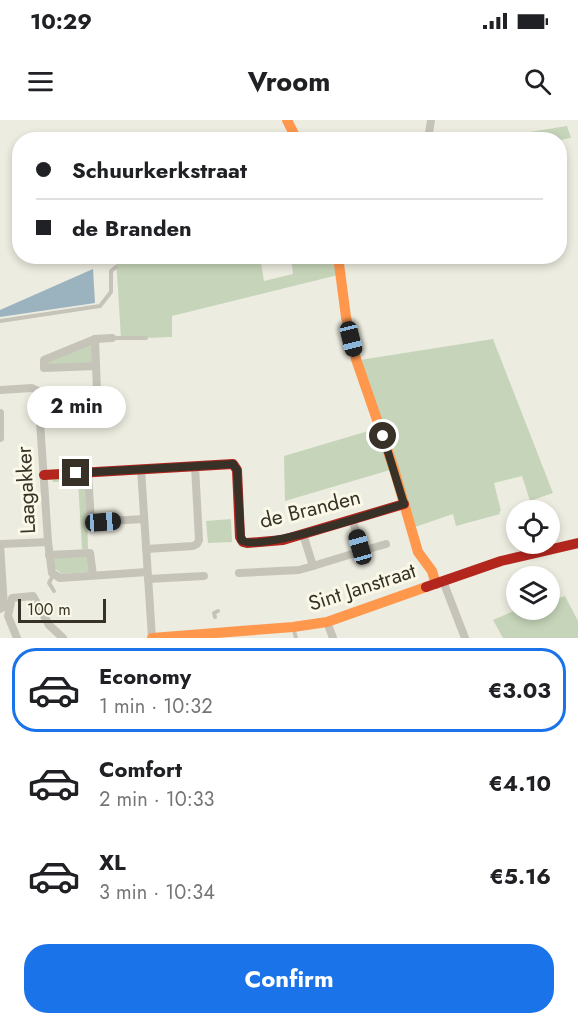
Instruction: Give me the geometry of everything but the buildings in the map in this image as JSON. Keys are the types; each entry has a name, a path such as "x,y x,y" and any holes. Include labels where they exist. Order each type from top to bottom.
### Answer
{"street":[{"path":"339,264 346,317 356,359 388,449 418,552 440,583 465,638"},
{"path":"96,366 44,368 44,360 95,339 112,338"},
{"path":"40,422 98,418 95,339"},
{"name":"Laagakker","path":"0,390 19,393 32,388 38,391 50,569 53,574"},
{"path":"0,413 0,438"},
{"name":"de Branden","path":"44,475 230,463 236,466 240,537 243,542 276,541 404,504"},
{"path":"146,549 197,544 199,540 195,466"},
{"path":"141,469 152,638"},
{"path":"88,472 91,522 144,519"},
{"path":"352,519 362,551"},
{"path":"303,534 313,566"},
{"path":"0,609 4,607 1,544 48,542"},
{"name":"Sint Janstraat","path":"152,638 215,630 295,633 501,561 578,543"},
{"path":"239,573 299,570 386,544"},
{"name":"Laagakker","path":"49,555 90,553 93,575"},
{"path":"53,574 60,578 93,575 204,576"},
{"path":"17,638 8,616 12,598 33,596 49,625 63,638"},
{"path":"327,622 333,638"}],"lane":[{"path":"0,321 100,306 111,292 111,271 116,267"},
{"path":"112,338 146,338"},
{"path":"53,574 49,583 54,591"},
{"path":"214,617 214,613 218,611"}],"green space":[{"path":"567,126 571,138 567,139 567,132 530,132"},
{"path":"116,264 261,264 264,281 293,274 292,264 336,264 338,275 172,316 172,337 121,339"},
{"path":"493,339 553,493 530,500 522,476 494,483 500,514 456,526 453,514 415,527 360,360"},
{"path":"93,342 93,363 48,366 47,362"},
{"path":"375,429 390,470 285,501 284,456"},
{"path":"86,475 88,549 82,549 78,481 53,482 52,476"},
{"path":"231,519 232,542 208,543 206,521"},
{"path":"88,557 89,572 62,574 54,568 54,558"},
{"path":"565,596 578,621 578,638 503,638 493,620 506,614 506,620 560,620 560,598"}],"water":[{"path":"93,269 95,303 0,317 0,310"}],"traffic: slow":[{"path":"287,120 293,132"},
{"path":"339,264 346,317 356,359 394,469 418,552 432,571 436,584"},
{"path":"152,638 293,627 327,622 426,587"}],"traffic: jam":[{"path":"44,475 233,464 237,470 240,537 243,542 247,543 283,540 404,504"},
{"path":"426,587 501,561 578,543"}],"route":[{"path":"76,473 233,464 237,470 241,540 247,543 276,541 404,504 383,436"}]}
